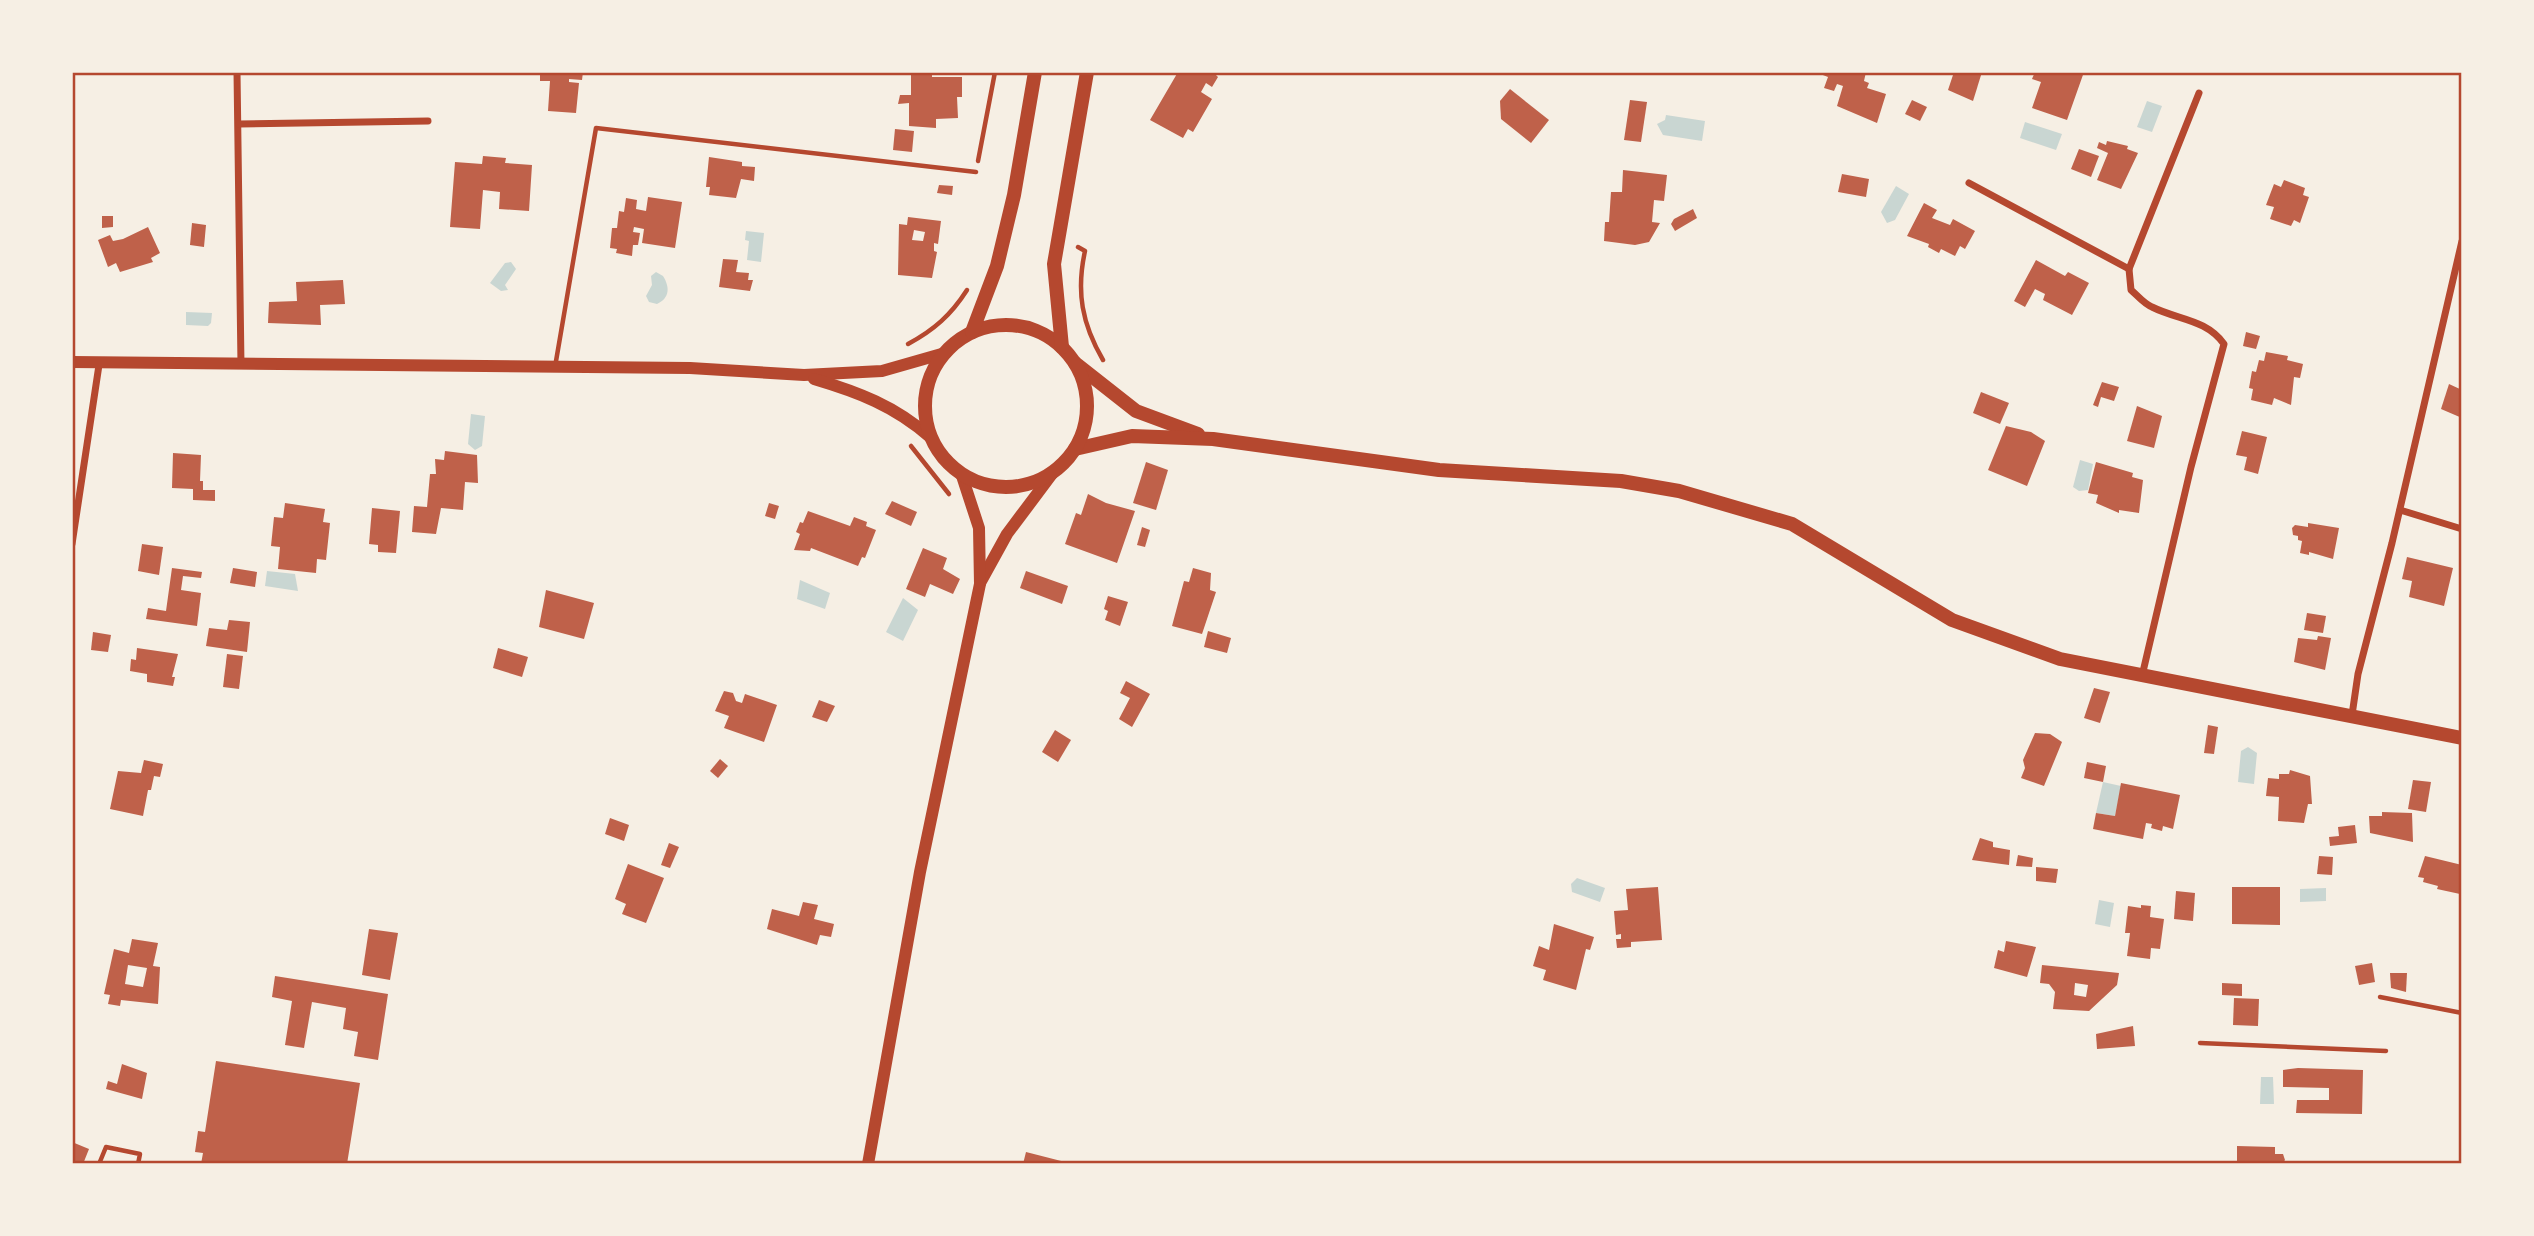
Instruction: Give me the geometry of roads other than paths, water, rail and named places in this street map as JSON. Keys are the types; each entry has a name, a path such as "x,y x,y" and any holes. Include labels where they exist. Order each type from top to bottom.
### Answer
{"main road":[{"path":"972,332 997,266 1014,195 1035,72"},
{"path":"1062,347 1054,264 1087,72"},
{"path":"1075,363 1084,384 1087,406 1084,429 1075,449 1052,474 1030,484 1007,488 984,485 962,476 943,459 930,437 924,412 926,386 936,364 945,353 972,332 995,325 1019,325 1042,333 1136,411 1213,439"},
{"path":"1075,449 1132,436 1213,439 1439,470 1621,481 1690,494 1792,524 1952,620 2060,659 2462,738"}],"street":[{"path":"237,72 242,366"},
{"path":"2142,676 2191,467 2224,344 2216,333 2186,317 2151,307 2131,289 2129,269 2199,93"},
{"path":"239,124 428,121"},
{"path":"1969,183 2129,269"},
{"path":"2352,715 2358,674 2400,510 2462,241"},
{"path":"72,362 99,365 690,368 804,375 882,371 945,353"},
{"path":"72,544 99,365"},
{"path":"804,375 876,399 896,410 930,437"},
{"path":"980,584 1007,534 1052,474"},
{"path":"869,1164 920,872 980,584 979,528 962,476"},
{"path":"2400,510 2462,529"}],"lane":[{"path":"555,367 596,128 976,172"},
{"path":"2380,997 2462,1013"},
{"path":"2200,1043 2386,1051"},
{"path":"99,1164 106,1147 140,1154 138,1164"}]}
